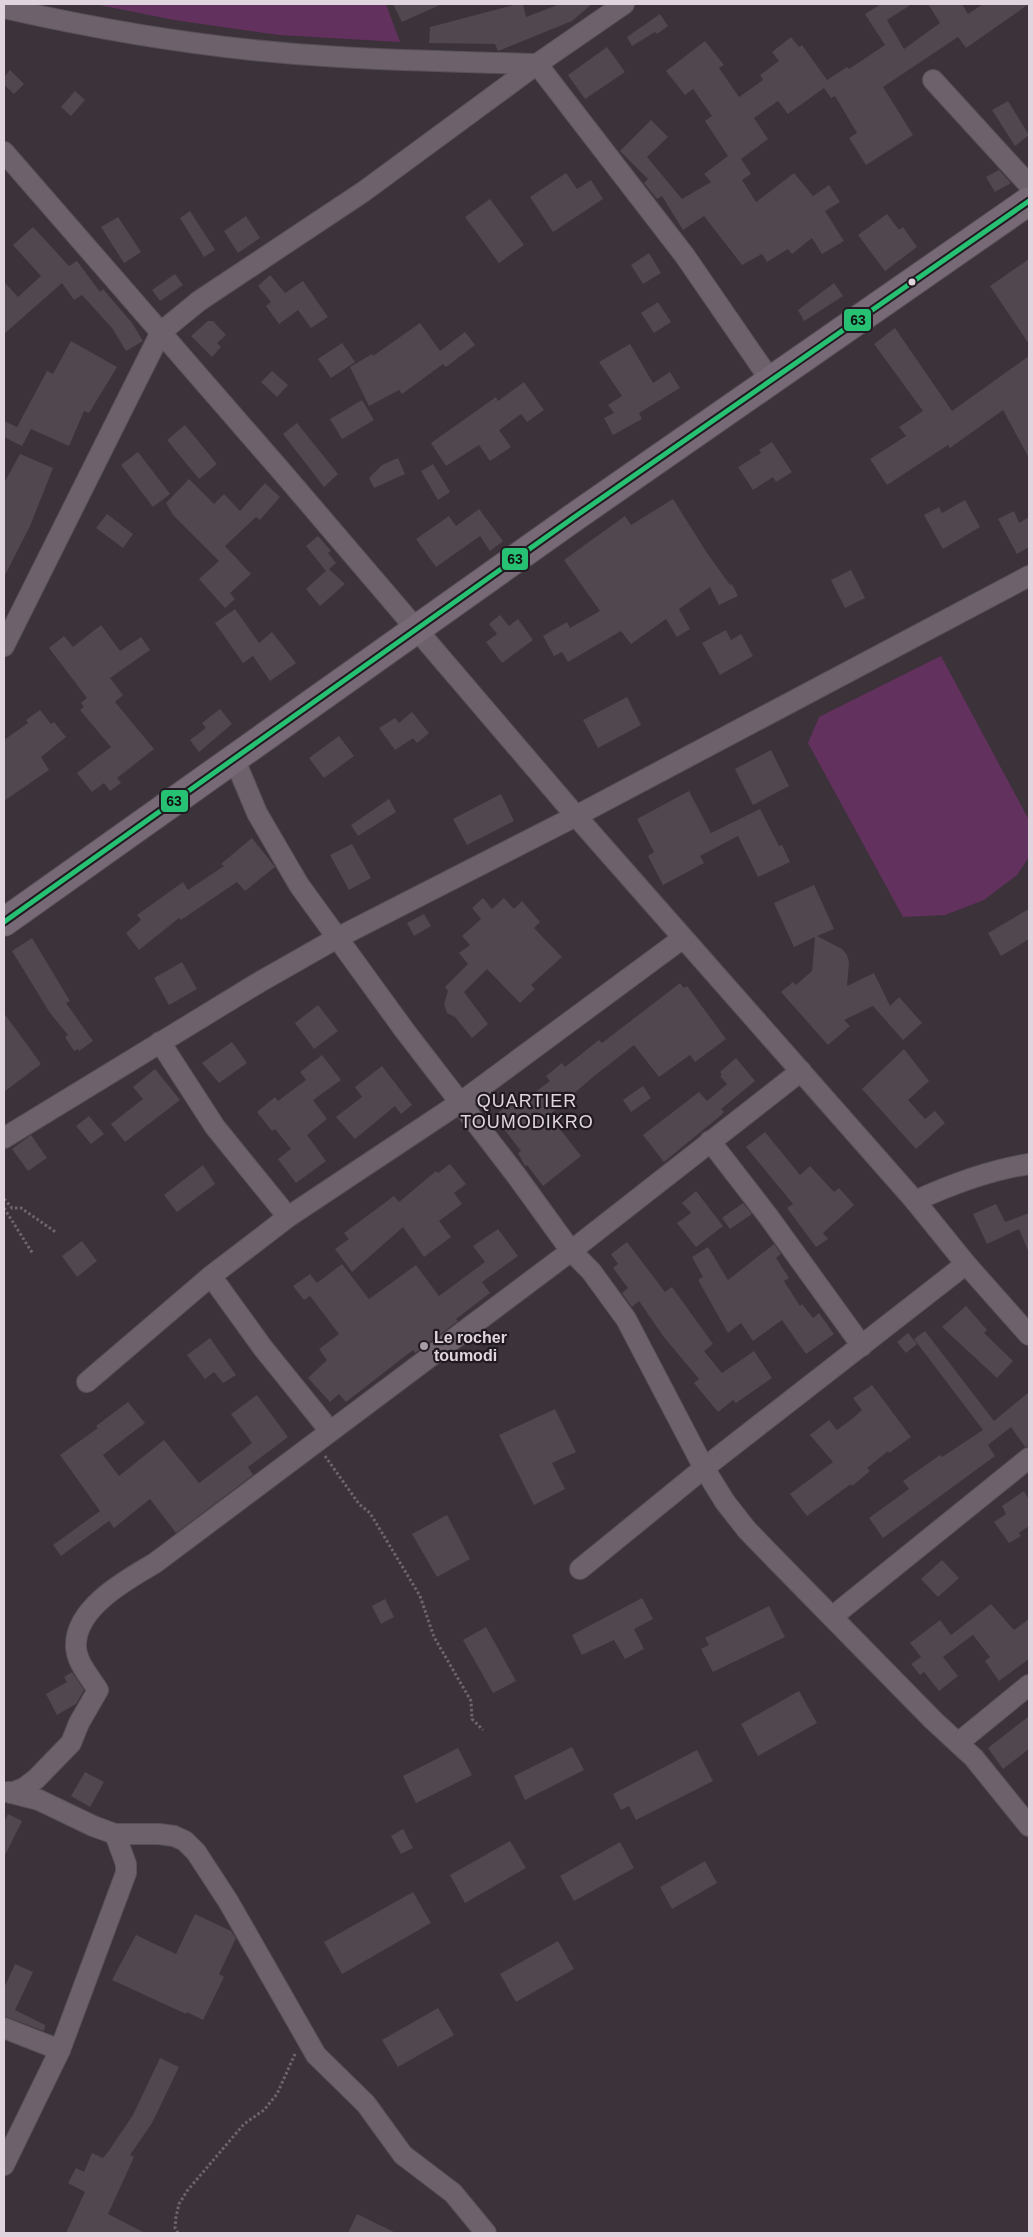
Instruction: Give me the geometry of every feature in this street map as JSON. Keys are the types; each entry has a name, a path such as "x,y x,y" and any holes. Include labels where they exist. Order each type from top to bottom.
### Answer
{"main road":[{"path":"4,922 417,629 1029,201"}],"street":[{"path":"4,646 160,332 199,301 363,192 612,7"},
{"path":"4,8 121,32 217,46 339,57 537,64"},
{"path":"537,64 685,256 770,381"},
{"path":"933,80 1029,185"},
{"path":"4,152 417,629 576,816 915,1201 966,1264 1027,1331"},
{"path":"4,1138 160,1042 337,938 576,816 1029,576"},
{"path":"234,758 248,795 275,847 337,938 571,1251 591,1271 626,1319 704,1468 725,1502 747,1530 974,1758 1029,1826"},
{"path":"87,1382 211,1276 288,1217 461,1102 683,938"},
{"path":"160,1042 215,1127 288,1217"},
{"path":"7,1792 24,1788 36,1779 72,1743 79,1722 98,1690 84,1670 76,1647 78,1627 88,1612 123,1583 154,1563 571,1251 801,1071"},
{"path":"710,1141 768,1216 862,1346"},
{"path":"915,1201 978,1175 1029,1164"},
{"path":"580,1569 704,1468 966,1264"},
{"path":"211,1276 263,1348 322,1437"},
{"path":"832,1617 1029,1458"},
{"path":"958,1744 1029,1685"},
{"path":"7,1792 39,1800 93,1826 115,1834 174,1836 185,1841 196,1852 242,1925 289,2004 310,2047 366,2104 403,2155 453,2193 486,2233"},
{"path":"4,2165 60,2050 126,1873 126,1864 115,1834"},
{"path":"4,2028 60,2050"}],"path":[{"path":"4,1199 12,1208 21,1208 57,1233"},
{"path":"4,1208 34,1254"},
{"path":"322,1437 359,1504 370,1512 416,1588 434,1637 471,1701 472,1719 483,1730"},
{"path":"178,2233 175,2228 176,2217 179,2204 187,2190 244,2124 264,2110 277,2094 297,2050 310,2047"}],"shaded area":[{"path":"94,4 386,4 400,42 279,35 174,20"},
{"path":"941,656 1029,820 1029,857 1017,875 984,900 945,915 903,917 808,743 819,717"}],"building":[{"path":"393,4 442,4 402,22"},
{"path":"523,4 526,17 560,4 592,4 572,21 498,51 495,44 429,43 430,27"},
{"path":"881,4 912,4 887,20 904,49 940,23 928,4 962,4 968,14 983,4 1029,4 966,48 958,37 883,87 913,135 866,165 849,138 857,133 835,96 831,98 824,88 788,114 778,101 754,118 768,139 741,159 751,174 742,180 756,202 794,173 813,196 829,185 840,202 825,211 844,241 822,254 812,238 792,254 788,249 767,262 762,254 742,265 704,216 683,230 662,196 657,199 644,183 648,179 620,151 651,120 668,137 647,157 682,199 711,182 704,174 728,156 705,121 712,116 693,89 685,95 666,71 705,41 724,65 719,68 739,97 763,80 760,75 779,61 772,52 791,37 799,47 802,45 827,80 847,67 849,69 885,45 865,14"},
{"path":"660,14 668,26 657,34 655,32 632,46 627,37"},
{"path":"607,47 625,72 585,99 568,75"},
{"path":"10,70 24,84 14,94 4,85 4,77"},
{"path":"75,91 85,100 71,116 61,107"},
{"path":"1008,101 1029,135 1015,146 992,110"},
{"path":"999,170 1011,183 995,192 986,177"},
{"path":"566,173 577,189 591,180 603,199 553,232 530,197"},
{"path":"490,199 524,245 499,263 465,217"},
{"path":"190,211 215,250 204,257 180,218"},
{"path":"887,214 899,230 903,227 917,247 885,271 858,235"},
{"path":"246,216 260,238 238,253 224,231"},
{"path":"118,217 141,252 124,263 101,227"},
{"path":"33,227 69,266 77,261 100,292 103,289 132,323 143,341 126,351 112,328 82,295 74,300 62,283 4,334 4,282 18,297 41,276 13,245"},
{"path":"649,253 661,273 643,284 631,265"},
{"path":"1029,259 1029,344 990,286"},
{"path":"175,274 183,285 160,301 152,290"},
{"path":"270,275 285,293 303,281 328,317 311,328 298,310 279,324 266,306 271,302 258,286"},
{"path":"834,283 843,296 804,321 798,310"},
{"path":"658,302 671,322 654,333 641,313"},
{"path":"208,321 213,321 226,335 217,343 221,347 212,357 191,336"},
{"path":"420,323 440,351 465,332 475,345 446,367 443,364 402,394 399,390 369,406 350,367 372,354 373,356"},
{"path":"895,328 952,411 1029,356 1029,458 1003,410 950,448 948,445 887,485 870,459 906,436 899,427 923,411 874,344"},
{"path":"71,341 117,367 89,413 84,411 69,446 31,429 22,446 4,437 4,421 17,427 47,371 53,374"},
{"path":"342,343 355,362 331,378 318,359"},
{"path":"630,344 653,383 670,372 680,388 639,413 642,419 613,435 604,418 614,413 608,405 622,396 599,362"},
{"path":"272,371 288,385 277,397 261,382"},
{"path":"524,382 544,410 527,422 521,414 499,430 511,447 490,461 479,445 446,466 431,443 496,397 498,401"},
{"path":"362,400 374,420 342,439 330,419"},
{"path":"297,423 338,474 324,487 283,434"},
{"path":"185,425 217,464 199,479 167,440"},
{"path":"772,442 792,472 776,482 773,477 753,490 738,467 761,453 759,450"},
{"path":"138,452 170,494 153,507 121,465"},
{"path":"20,454 53,468 30,526 4,577 4,483"},
{"path":"398,458 405,474 374,488 369,478 382,465"},
{"path":"433,464 450,492 438,500 421,471"},
{"path":"189,479 214,504 224,494 240,511 265,483 280,497 260,520 256,517 225,546 251,574 230,593 235,599 225,608 199,579 219,561 173,515 166,503"},
{"path":"673,499 707,553 730,585 732,584 738,596 719,605 710,587 679,609 690,629 677,637 666,619 631,644 621,631 568,662 562,652 554,656 543,636 567,622 570,628 600,611 564,560 625,516 631,525"},
{"path":"965,500 980,527 943,549 924,515 939,507 942,513"},
{"path":"479,509 503,541 490,551 480,536 436,567 416,539 449,516 456,526"},
{"path":"1014,511 1019,523 1029,517 1029,547 1017,554 998,519"},
{"path":"107,514 133,534 123,548 96,528"},
{"path":"318,536 331,551 328,553 336,563 329,569 345,584 320,606 306,589 326,571 306,546"},
{"path":"851,570 865,598 845,608 831,580"},
{"path":"235,609 259,643 272,632 296,663 270,681 253,656 243,663 215,623"},
{"path":"500,615 509,626 518,619 533,640 502,663 486,642 497,634 489,624"},
{"path":"101,625 120,651 141,637 150,650 110,678 123,695 115,702 154,749 117,778 121,783 110,791 104,783 92,792 77,773 111,747 80,710 84,707 81,703 87,698 49,648 64,636 73,647"},
{"path":"726,630 731,640 741,634 753,656 720,675 702,643"},
{"path":"627,697 641,725 598,748 583,720"},
{"path":"220,709 232,724 199,752 190,740 206,728 202,723"},
{"path":"40,710 51,724 54,722 66,737 41,757 49,770 4,801 4,740 28,723 26,720"},
{"path":"412,712 429,733 417,743 413,738 395,750 379,728 395,718 399,723"},
{"path":"339,736 354,756 324,778 309,758"},
{"path":"771,750 789,786 753,805 735,769"},
{"path":"689,791 711,833 760,809 779,846 782,845 790,862 758,877 738,836 700,856 704,863 663,885 648,856 654,852 637,819"},
{"path":"501,794 514,821 467,845 453,819"},
{"path":"389,799 396,812 358,836 351,825"},
{"path":"252,838 275,867 245,891 237,882 181,920 179,918 139,950 126,933 141,920 137,915 183,882 188,890 224,866 221,864"},
{"path":"352,844 371,878 349,890 330,855"},
{"path":"814,885 834,929 817,936 842,949 847,955 849,962 847,986 874,973 890,1006 899,997 922,1023 903,1040 873,1006 844,1020 850,1026 828,1045 781,992 793,982 796,985 812,971 815,937 794,947 774,903"},
{"path":"483,898 492,909 504,898 514,909 522,901 540,922 534,928 562,957 531,985 535,989 520,1003 487,969 464,992 488,1024 472,1038 455,1017 447,1013 444,1004 448,991 445,987 468,964 459,953 470,945 462,936 481,919 472,908"},
{"path":"1029,909 1029,939 1001,956 988,933"},
{"path":"424,914 431,926 414,936 407,923"},
{"path":"32,938 70,1001 66,1003 93,1041 79,1051 78,1049 74,1051 65,1037 68,1035 50,1013 12,951"},
{"path":"182,962 197,989 169,1005 154,978"},
{"path":"680,983 684,988 687,986 726,1039 695,1062 690,1055 659,1077 634,1045 593,1077 549,1115 581,1156 543,1186 527,1165 525,1166 518,1153 521,1151 494,1116 514,1100 518,1105 550,1081 546,1076 562,1063 565,1067 599,1040 602,1043"},
{"path":"318,1005 338,1031 314,1049 295,1023"},
{"path":"4,1013 41,1064 4,1092"},
{"path":"232,1042 247,1063 219,1083 202,1063"},
{"path":"904,1049 929,1081 908,1100 925,1119 935,1111 945,1123 916,1149 862,1089"},
{"path":"322,1055 341,1080 313,1100 327,1119 307,1135 326,1161 296,1183 278,1159 291,1149 275,1129 272,1131 257,1112 275,1097 278,1101 306,1080 300,1072"},
{"path":"736,1058 755,1081 721,1109 724,1112 720,1116 664,1162 643,1135 699,1092 707,1101 727,1084 720,1076 722,1075 720,1072"},
{"path":"382,1066 412,1105 401,1114 395,1106 355,1139 336,1117 362,1097 355,1087"},
{"path":"155,1069 180,1100 125,1142 111,1124 143,1099 133,1087"},
{"path":"643,1086 651,1098 631,1112 623,1100"},
{"path":"89,1116 104,1134 91,1144 76,1126"},
{"path":"765,1132 800,1175 810,1166 834,1192 839,1188 854,1205 823,1233 828,1239 816,1247 787,1208 793,1204 746,1147"},
{"path":"31,1135 47,1158 28,1171 12,1149"},
{"path":"450,1164 466,1184 454,1193 462,1204 439,1221 451,1237 424,1257 403,1227 352,1272 335,1249 349,1239 344,1233 394,1196 399,1202 436,1171 438,1173"},
{"path":"203,1165 215,1184 177,1212 164,1195"},
{"path":"696,1191 723,1226 696,1247 677,1223 691,1213 682,1203"},
{"path":"743,1203 752,1214 730,1229 722,1218"},
{"path":"996,1204 1005,1222 1029,1213 1029,1253 1019,1229 987,1244 973,1214"},
{"path":"498,1229 518,1256 482,1282 490,1293 456,1319 458,1321 415,1353 413,1350 346,1402 339,1394 330,1402 308,1378 327,1360 319,1349 339,1334 310,1296 304,1300 293,1286 310,1274 317,1283 342,1264 369,1299 416,1265 439,1296 485,1262 473,1246"},
{"path":"82,1241 97,1261 77,1277 62,1256"},
{"path":"627,1242 665,1292 672,1287 713,1344 704,1351 722,1373 754,1351 772,1378 736,1403 733,1400 718,1412 694,1383 699,1379 663,1336 639,1301 632,1307 622,1293 628,1288 613,1268 618,1264 611,1254"},
{"path":"774,1244 781,1254 776,1258 789,1278 784,1281 800,1306 802,1304 813,1318 819,1313 834,1334 806,1354 782,1320 753,1341 741,1323 728,1333 698,1280 703,1277 692,1257 708,1247 728,1280"},
{"path":"966,1306 987,1330 984,1333 1013,1361 997,1378 942,1327"},
{"path":"925,1331 994,1421 1029,1392 1029,1446 1025,1447 1011,1427 988,1445 995,1456 883,1538 869,1518 909,1489 903,1481 940,1455 942,1457 983,1430 914,1339"},
{"path":"908,1333 917,1344 906,1353 897,1342"},
{"path":"210,1338 236,1375 223,1383 214,1372 205,1379 187,1355"},
{"path":"872,1385 911,1437 889,1453 888,1451 867,1468 870,1471 852,1486 851,1484 807,1516 790,1494 833,1462 810,1435 829,1420 837,1430 852,1419 862,1410 853,1398"},
{"path":"257,1395 288,1437 248,1467 253,1475 176,1533 150,1499 114,1528 109,1521 61,1556 53,1545 100,1511 60,1455 98,1428 96,1426 128,1402 145,1423 103,1455 119,1476 164,1440 199,1483 252,1443 231,1414"},
{"path":"555,1409 576,1452 552,1463 565,1489 534,1505 499,1435"},
{"path":"1024,1491 1029,1500 1029,1526 1019,1533 1021,1536 1009,1543 994,1522 1006,1514 1002,1506"},
{"path":"447,1515 470,1559 437,1577 412,1534"},
{"path":"942,1560 959,1578 938,1597 921,1579"},
{"path":"642,1598 653,1619 634,1629 644,1649 625,1659 614,1640 582,1655 572,1635"},
{"path":"385,1599 394,1617 381,1624 372,1606"},
{"path":"991,1604 1014,1630 1029,1619 1029,1659 999,1681 985,1661 990,1657 973,1635 943,1657 958,1676 939,1691 924,1672 920,1675 911,1664 921,1657 910,1643 940,1620 951,1635"},
{"path":"769,1606 785,1637 713,1672 701,1649 709,1645 705,1638"},
{"path":"486,1627 516,1681 493,1693 463,1640"},
{"path":"72,1672 84,1690 76,1704 57,1715 46,1694 67,1682 64,1677"},
{"path":"799,1691 817,1723 758,1756 741,1724"},
{"path":"1029,1716 1029,1749 1003,1769 988,1748"},
{"path":"572,1747 584,1770 525,1800 514,1776"},
{"path":"458,1748 472,1775 416,1803 403,1776"},
{"path":"697,1750 713,1781 636,1820 629,1806 621,1810 613,1794"},
{"path":"85,1772 104,1782 90,1807 71,1796"},
{"path":"8,1814 22,1821 4,1857 4,1822"},
{"path":"403,1829 413,1848 401,1854 391,1836"},
{"path":"510,1841 526,1868 465,1903 450,1875"},
{"path":"620,1842 634,1868 574,1901 560,1876"},
{"path":"705,1861 717,1883 672,1909 660,1887"},
{"path":"413,1892 431,1923 342,1974 324,1942"},
{"path":"195,1914 231,1931 236,1938 219,1974 224,1977 203,2020 112,1980 136,1935 176,1954"},
{"path":"558,1941 574,1969 516,2002 500,1974"},
{"path":"15,1964 33,1972 15,2010 45,2025 44,2031 4,2016 4,1988"},
{"path":"438,2008 454,2035 398,2067 382,2040"},
{"path":"160,2058 179,2067 152,2123 130,2155 134,2157 108,2214 145,2233 66,2233 85,2192 68,2183 76,2168 84,2172 92,2153 103,2158 108,2152 133,2115"},
{"path":"357,2214 396,2233 348,2233"}],"transit line":[{"name":"63","path":"4,922 573,518 1029,201"}],"place":[{"name":"Le rocher toumodi","path":"424,1346"}],"district":[{"name":"QUARTIER TOUMODIKRO","path":"527,1111"}]}
